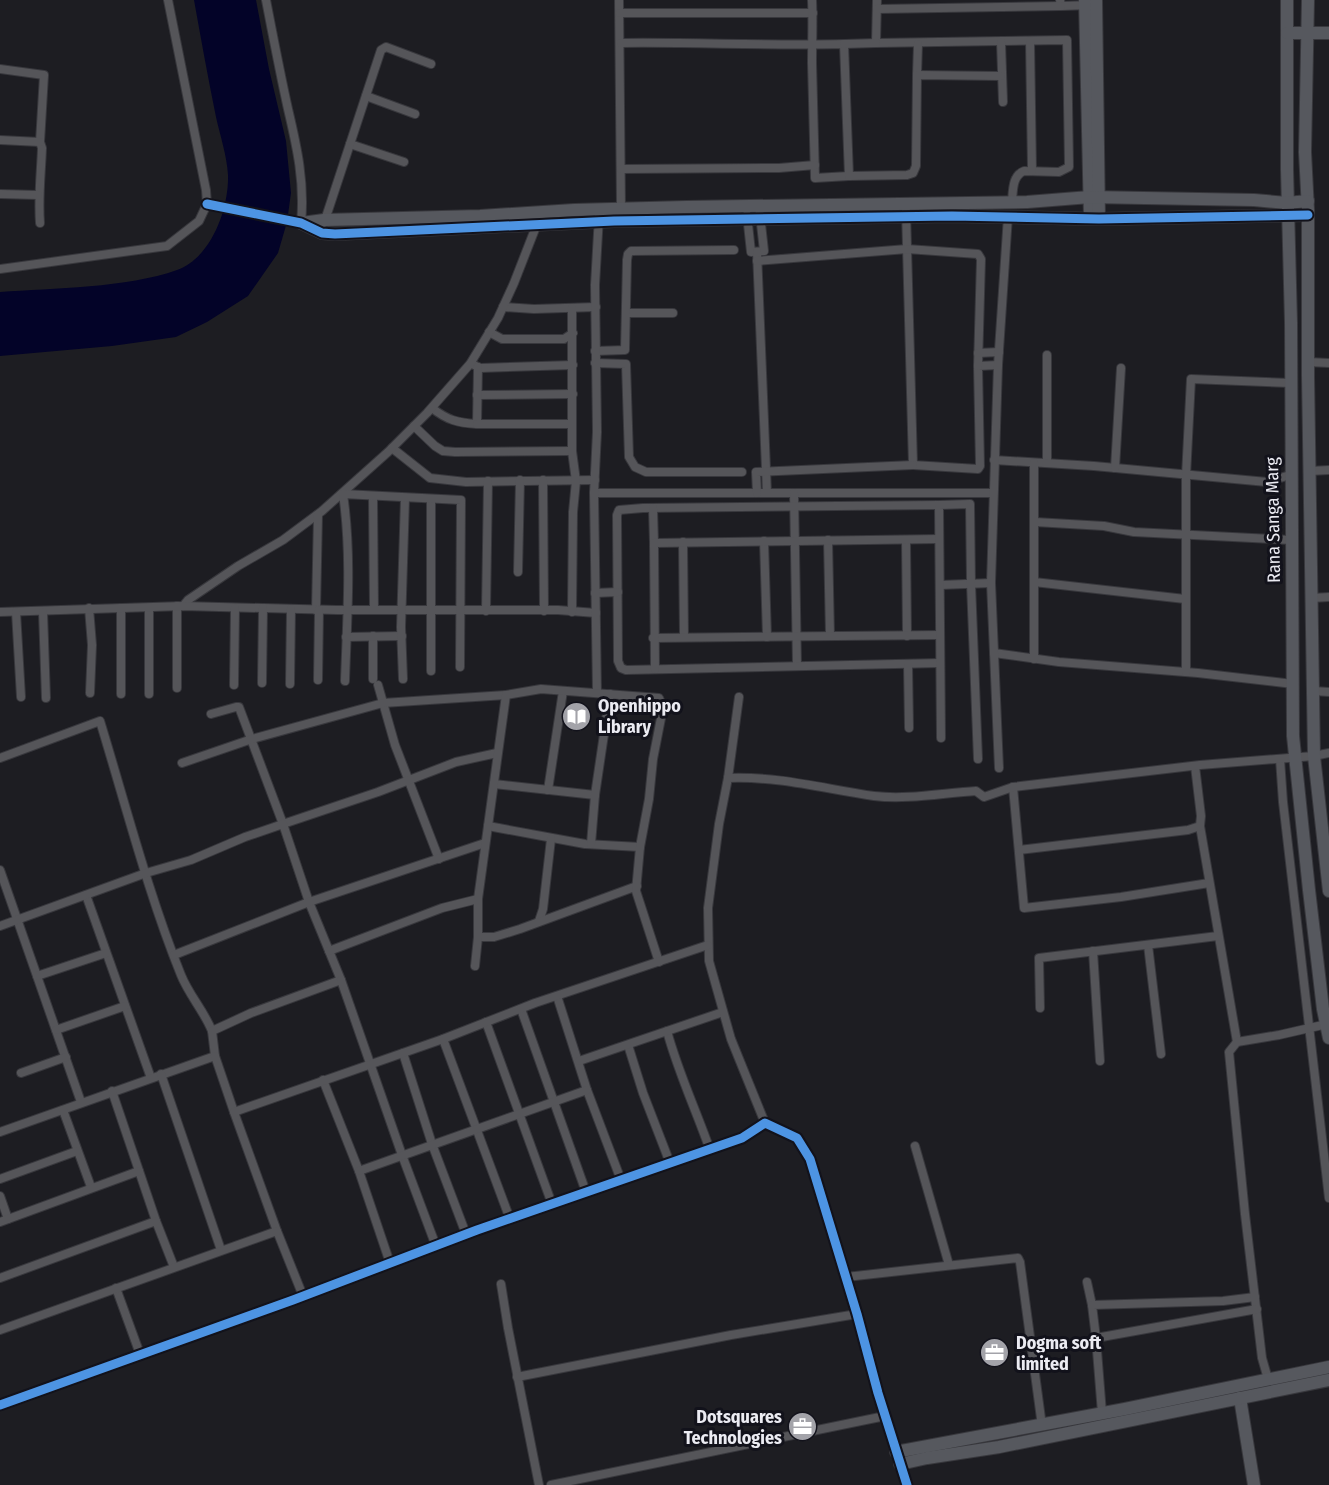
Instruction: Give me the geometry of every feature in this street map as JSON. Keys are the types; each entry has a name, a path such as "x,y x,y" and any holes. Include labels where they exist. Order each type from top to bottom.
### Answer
{"main road":[{"name":"Rana Sanga Marg","path":"1287,0 1287,216 1291,323 1290,475 1295,756 1309,890 1329,1038"},
{"name":"Rana Sanga Marg","path":"1308,0 1305,152 1308,201 1314,756 1329,891"},
{"path":"1091,2 1094,218"},
{"path":"1287,33 1329,33"},
{"path":"323,226 480,216 755,215 906,211 1094,198 1308,201"},
{"path":"301,223 408,231 537,224 621,210 746,206 755,215"},
{"path":"906,211 1094,218 1308,215"},
{"path":"896,1452 1042,1426 1329,1367"},
{"path":"900,1464 1329,1380"},
{"path":"1240,1398 1254,1485"}],"street":[{"path":"0,269 167,246 199,221 207,204 204,178 168,0"},
{"path":"207,204 301,223 302,185 298,147 288,110 266,0"},
{"path":"619,0 621,210"},
{"path":"812,0 815,178 907,175 913,172 916,166 918,44"},
{"path":"876,43 877,4 1091,2"},
{"path":"620,13 813,13"},
{"path":"621,43 812,45 1067,40 1069,167 1059,172 1024,171 1016,177 1012,202"},
{"path":"1030,41 1032,171"},
{"path":"1001,42 1003,102"},
{"path":"844,44 849,177"},
{"path":"323,226 382,48 386,47 431,64"},
{"path":"0,69 44,75 38,195 40,223"},
{"path":"917,75 1001,76"},
{"path":"366,96 415,114"},
{"path":"0,140 40,142"},
{"path":"350,144 404,162"},
{"path":"621,169 779,168 815,165"},
{"path":"0,194 38,195"},
{"path":"906,211 913,465"},
{"path":"597,693 594,493 599,215"},
{"path":"755,215 764,251 757,256"},
{"path":"999,768 991,584 998,365 1008,216"},
{"path":"180,606 318,515 392,448 474,365 503,307 537,224"},
{"path":"757,256 907,249 980,256 978,352 980,466 978,469 913,465 756,472 757,493"},
{"path":"734,250 631,251 627,260 625,350 629,457 635,467 646,472 742,472"},
{"path":"757,256 767,493"},
{"path":"503,307 596,307"},
{"path":"572,308 572,451 576,481 573,512 572,612"},
{"path":"626,313 673,313"},
{"path":"489,332 502,339 564,339 573,333"},
{"path":"595,351 625,350"},
{"path":"978,352 999,352"},
{"path":"1047,355 1047,463"},
{"path":"1308,362 1329,363"},
{"path":"595,363 626,364"},
{"path":"474,365 573,365"},
{"path":"474,365 477,424"},
{"path":"978,366 998,365"},
{"path":"1115,468 1121,368"},
{"path":"1186,672 1186,476 1191,379 1290,383"},
{"path":"477,395 573,394"},
{"path":"432,408 445,419 457,423 572,424"},
{"path":"414,426 443,451 572,451"},
{"path":"392,448 430,478 465,482 595,480"},
{"path":"994,460 1267,482 1290,475"},
{"path":"1034,463 1034,659"},
{"path":"1310,471 1329,470"},
{"path":"518,572 520,480"},
{"path":"543,480 544,611"},
{"path":"486,611 488,481"},
{"path":"594,493 993,493"},
{"path":"794,493 797,666"},
{"path":"343,494 460,500 462,610 460,667"},
{"path":"343,494 347,528 345,681"},
{"path":"373,497 374,610"},
{"path":"403,679 405,498"},
{"path":"431,671 432,499"},
{"path":"940,663 621,668 618,661 617,515 619,510 970,504 970,584 978,759"},
{"path":"939,505 941,738"},
{"path":"652,508 655,669"},
{"path":"318,515 318,680"},
{"path":"1035,522 1104,526 1134,532 1291,540"},
{"path":"654,543 939,539"},
{"path":"828,540 830,636"},
{"path":"906,540 907,636"},
{"path":"764,541 766,637"},
{"path":"683,542 684,638"},
{"path":"1034,582 1185,599"},
{"path":"939,585 991,584"},
{"path":"596,593 618,592"},
{"path":"1312,598 1329,597"},
{"path":"0,612 180,606 596,613"},
{"path":"177,688 180,606"},
{"path":"89,608 92,645 90,693"},
{"path":"121,608 121,694"},
{"path":"149,608 149,694"},
{"path":"234,685 235,608"},
{"path":"262,683 263,608"},
{"path":"290,684 291,609"},
{"path":"16,612 21,697"},
{"path":"43,612 45,698"},
{"path":"653,638 940,635"},
{"path":"373,636 376,682 395,745 439,859"},
{"path":"346,637 402,636"},
{"path":"994,653 1034,659 1293,684"},
{"path":"908,664 909,728"},
{"path":"182,763 252,740 383,703 506,695 541,689 659,698 663,708 640,847 637,886 639,904 659,962"},
{"path":"548,790 562,691"},
{"path":"1314,691 1329,692"},
{"path":"591,844 595,795 610,694"},
{"path":"475,966 478,899 506,695"},
{"path":"739,697 708,908 709,962 731,1040 765,1123 797,1138 810,1159 907,1485"},
{"path":"211,714 239,707 283,824 309,902 341,980 436,1246"},
{"path":"0,758 100,722 146,873 174,954 191,995 206,1017 212,1031 215,1056 234,1112 303,1296"},
{"path":"0,926 146,873 191,860 245,837 378,792 456,762 497,753"},
{"path":"728,778 748,777 824,786 876,796 976,791 984,797 1013,787 1329,753"},
{"path":"1280,759 1329,1198"},
{"path":"1195,766 1201,816 1200,826 1237,1042"},
{"path":"494,784 595,795"},
{"path":"1013,787 1024,908 1121,897 1209,883"},
{"path":"488,826 591,844 640,847"},
{"path":"1019,850 1178,831 1200,826"},
{"path":"539,921 543,909 551,838"},
{"path":"174,954 309,902 485,843"},
{"path":"0,870 81,1102"},
{"path":"478,937 494,937 637,886"},
{"path":"86,895 151,1078"},
{"path":"329,951 442,908 478,899"},
{"path":"1040,1008 1039,958 1218,936"},
{"path":"234,1112 443,1039 520,1009 708,945"},
{"path":"1149,945 1161,1054"},
{"path":"1093,951 1100,1061"},
{"path":"38,976 106,952"},
{"path":"212,1031 250,1013 341,980"},
{"path":"557,996 587,1090 621,1180"},
{"path":"56,1030 125,1006"},
{"path":"520,1009 586,1192"},
{"path":"579,1061 723,1012"},
{"path":"486,1023 552,1204"},
{"path":"1268,1379 1255,1298 1229,1052 1237,1042 1327,1024"},
{"path":"667,1031 675,1061 696,1108 710,1150"},
{"path":"443,1039 510,1219"},
{"path":"628,1045 643,1093 670,1163"},
{"path":"403,1053 432,1144 466,1234"},
{"path":"0,1132 215,1056"},
{"path":"21,1073 66,1057"},
{"path":"161,1074 221,1250"},
{"path":"323,1080 360,1171 390,1263"},
{"path":"360,1171 587,1090"},
{"path":"112,1091 174,1267"},
{"path":"63,1110 91,1187"},
{"path":"0,1405 303,1296 466,1234 710,1150 742,1138 765,1123"},
{"path":"915,1146 949,1265"},
{"path":"0,1179 77,1150"},
{"path":"0,1196 4,1220 91,1187 140,1172"},
{"path":"0,1278 156,1221"},
{"path":"0,1330 277,1231"},
{"path":"846,1277 1018,1258 1042,1426"},
{"path":"1087,1282 1096,1338 1102,1413"},
{"path":"501,1284 538,1485"},
{"path":"116,1288 140,1354"},
{"path":"1092,1305 1255,1298"},
{"path":"1096,1338 1257,1309"},
{"path":"518,1377 732,1335 857,1314"},
{"path":"551,1485 885,1416"}],"water":[{"path":"194,0 256,0 286,141 291,193 287,222 278,253 248,296 207,322 176,337 112,346 0,356 0,292 113,284 157,276 189,264 208,244 216,231 225,202 228,175"}],"cycle path":[{"path":"207,204 301,223 322,233 335,234 614,221 952,216 1099,219 1308,215"},
{"path":"0,1405 293,1300 477,1230 742,1138 765,1123 797,1138 810,1159 907,1485"}],"place":[{"name":"Openhippo Library","path":"577,716"},
{"name":"Dogma soft limited","path":"995,1353"},
{"name":"Dotsquares Technologies","path":"803,1427"}]}
